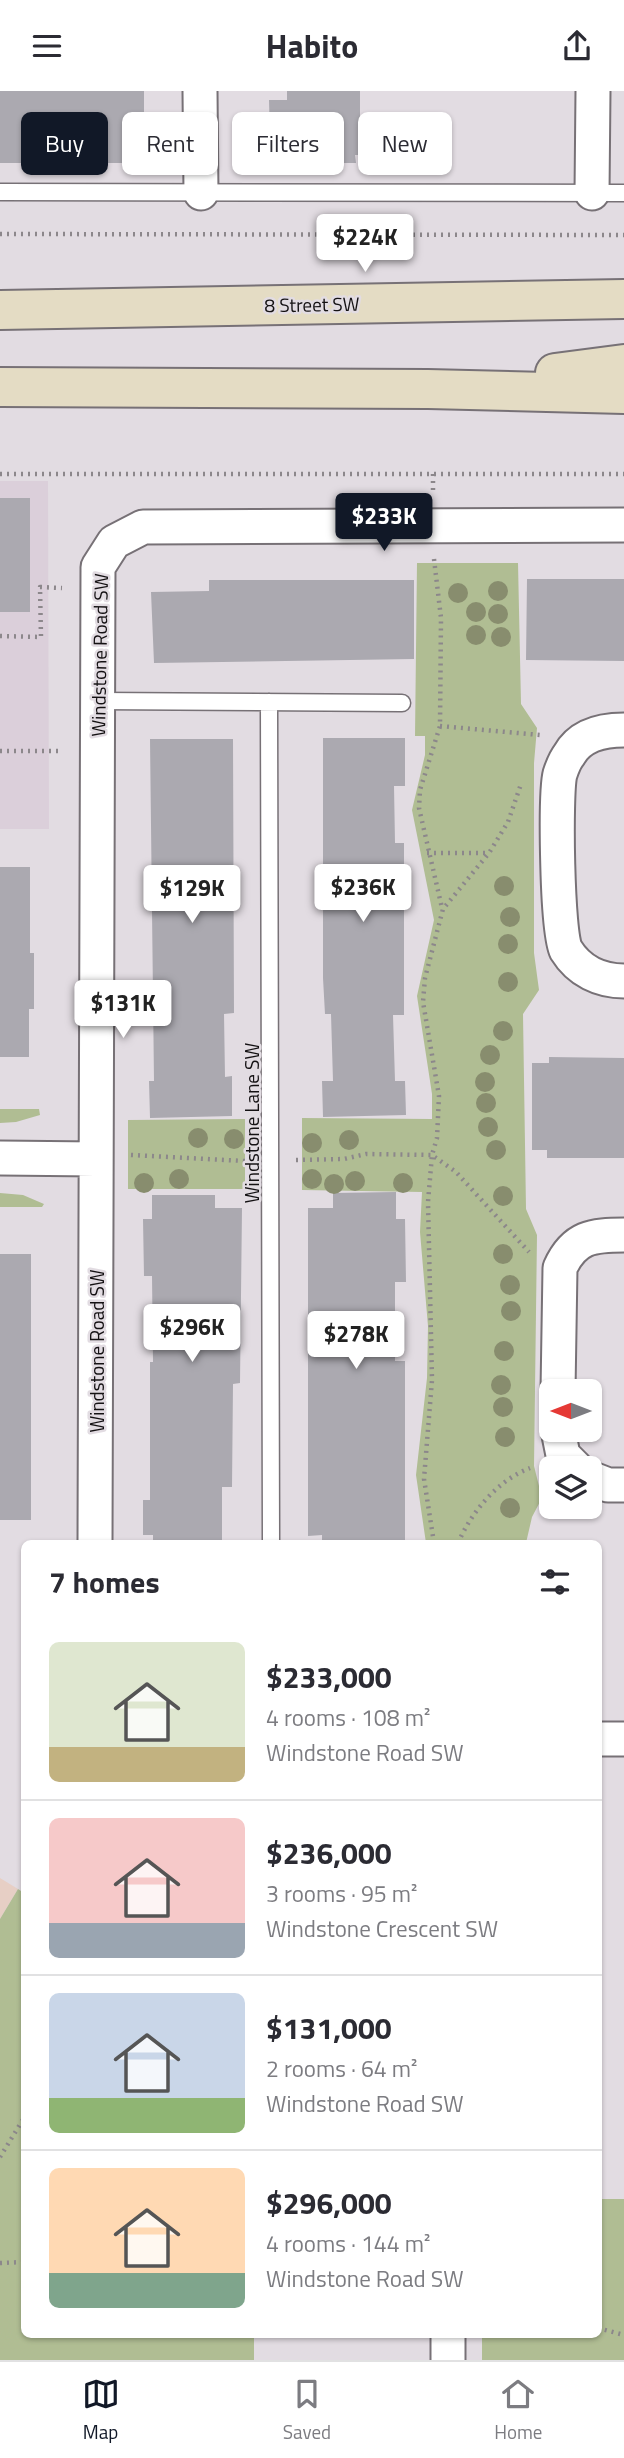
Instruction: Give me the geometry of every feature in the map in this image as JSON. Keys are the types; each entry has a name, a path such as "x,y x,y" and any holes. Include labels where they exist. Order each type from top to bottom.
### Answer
{"main road":[{"path":"0,297 107,307"},
{"name":"8 Street SW","path":"0,310 624,299"},
{"path":"428,389 624,364"},
{"path":"2,387 428,389 624,394"}],"street":[{"path":"200,91 201,193"},
{"path":"593,91 608,193"},
{"name":"Windstone Road SW","path":"95,1540 98,567 114,542 143,527 624,525"},
{"path":"624,730 588,735 570,753 560,776 560,921 564,948 581,969 608,981 624,981"},
{"path":"0,1158 96,1156"},
{"path":"558,1379 560,1269 568,1250 589,1237 624,1235"},
{"path":"602,1483 624,1485"},
{"path":"602,1739 624,1739"},
{"path":"448,2338 448,2360"}],"lane":[{"path":"0,192 608,193"},
{"path":"97,701 402,703"},
{"name":"Windstone Lane SW","path":"270,702 271,1540"}],"path":[{"path":"0,234 624,235"},
{"path":"0,474 624,474"},
{"path":"433,474 433,526 441,618 440,726 420,790 419,808 427,853 443,909"},
{"path":"0,636 41,637 40,587 98,588"},
{"path":"440,726 537,734 570,753"},
{"path":"0,751 97,751"},
{"path":"434,1540 424,1479 432,1380 427,1248 432,1155 437,1138 439,1096 423,1002 430,951 443,909 489,853 508,822 524,774"},
{"path":"427,853 489,853"},
{"path":"96,1156 272,1161 344,1159 366,1154 432,1155 456,1172 525,1250 560,1269"},
{"path":"460,1540 489,1496 510,1476 566,1451"},
{"path":"0,2157 21,2123"},
{"path":"0,2263 21,2262"},
{"path":"602,2328 624,2335"}],"shaded area":[{"path":"0,481 48,481 49,829 0,829"},
{"path":"0,1878 18,1889 0,1919"}],"green space":[{"path":"417,563 518,563 521,704 537,728 534,763 534,953 539,990 523,1014 526,1209 537,1235 534,1466 539,1486 539,1504 532,1517 527,1540 426,1540 416,1475 427,1378 428,1326 420,1232 422,1192 302,1190 302,1118 432,1119 432,1094 417,996 434,920 412,810 425,755 425,736 415,736"},
{"path":"0,1109 39,1109 40,1115 16,1122 0,1123"},
{"path":"245,1119 245,1189 128,1189 128,1120"},
{"path":"0,1193 23,1195 44,1204 42,1207 0,1207"},
{"path":"18,1889 21,1891 21,2338 254,2338 254,2360 0,2360 0,1919"},
{"path":"602,2199 624,2199 624,2360 482,2360 482,2338 602,2338"}],"building":[{"path":"0,91 144,91 144,112 122,112 122,163 108,163 108,112 21,112 21,163 0,163"},
{"path":"287,91 360,91 356,163 344,163 344,112 269,112 269,100 287,100"},
{"path":"0,498 30,498 30,612 0,612"},
{"path":"527,579 624,579 624,661 526,660"},
{"path":"209,580 414,580 414,659 154,663 151,592 209,591"},
{"path":"323,738 405,738 405,786 394,786 395,843 404,843 404,1015 393,1015 395,1081 405,1081 406,1115 323,1117 322,1081 333,1081 331,1014 325,1014 323,978"},
{"path":"150,739 233,739 234,1013 224,1014 225,1077 232,1076 232,1116 150,1118 149,1081 154,1081"},
{"path":"0,867 30,867 30,953 34,953 34,1009 29,1009 29,1057 0,1057"},
{"path":"549,1057 624,1058 624,1158 547,1158 547,1150 532,1150 532,1063 549,1063"},
{"path":"396,1192 396,1219 405,1219 406,1282 395,1282 395,1361 405,1361 405,1540 322,1540 322,1535 308,1536 308,1208 333,1208 333,1193"},
{"path":"152,1195 215,1195 215,1208 242,1208 240,1383 233,1384 232,1487 222,1487 222,1540 153,1540 153,1535 143,1535 143,1500 150,1500 150,1362 153,1362 152,1276 144,1276 143,1219 152,1219"},
{"path":"0,1254 31,1254 31,1520 0,1520"}]}
